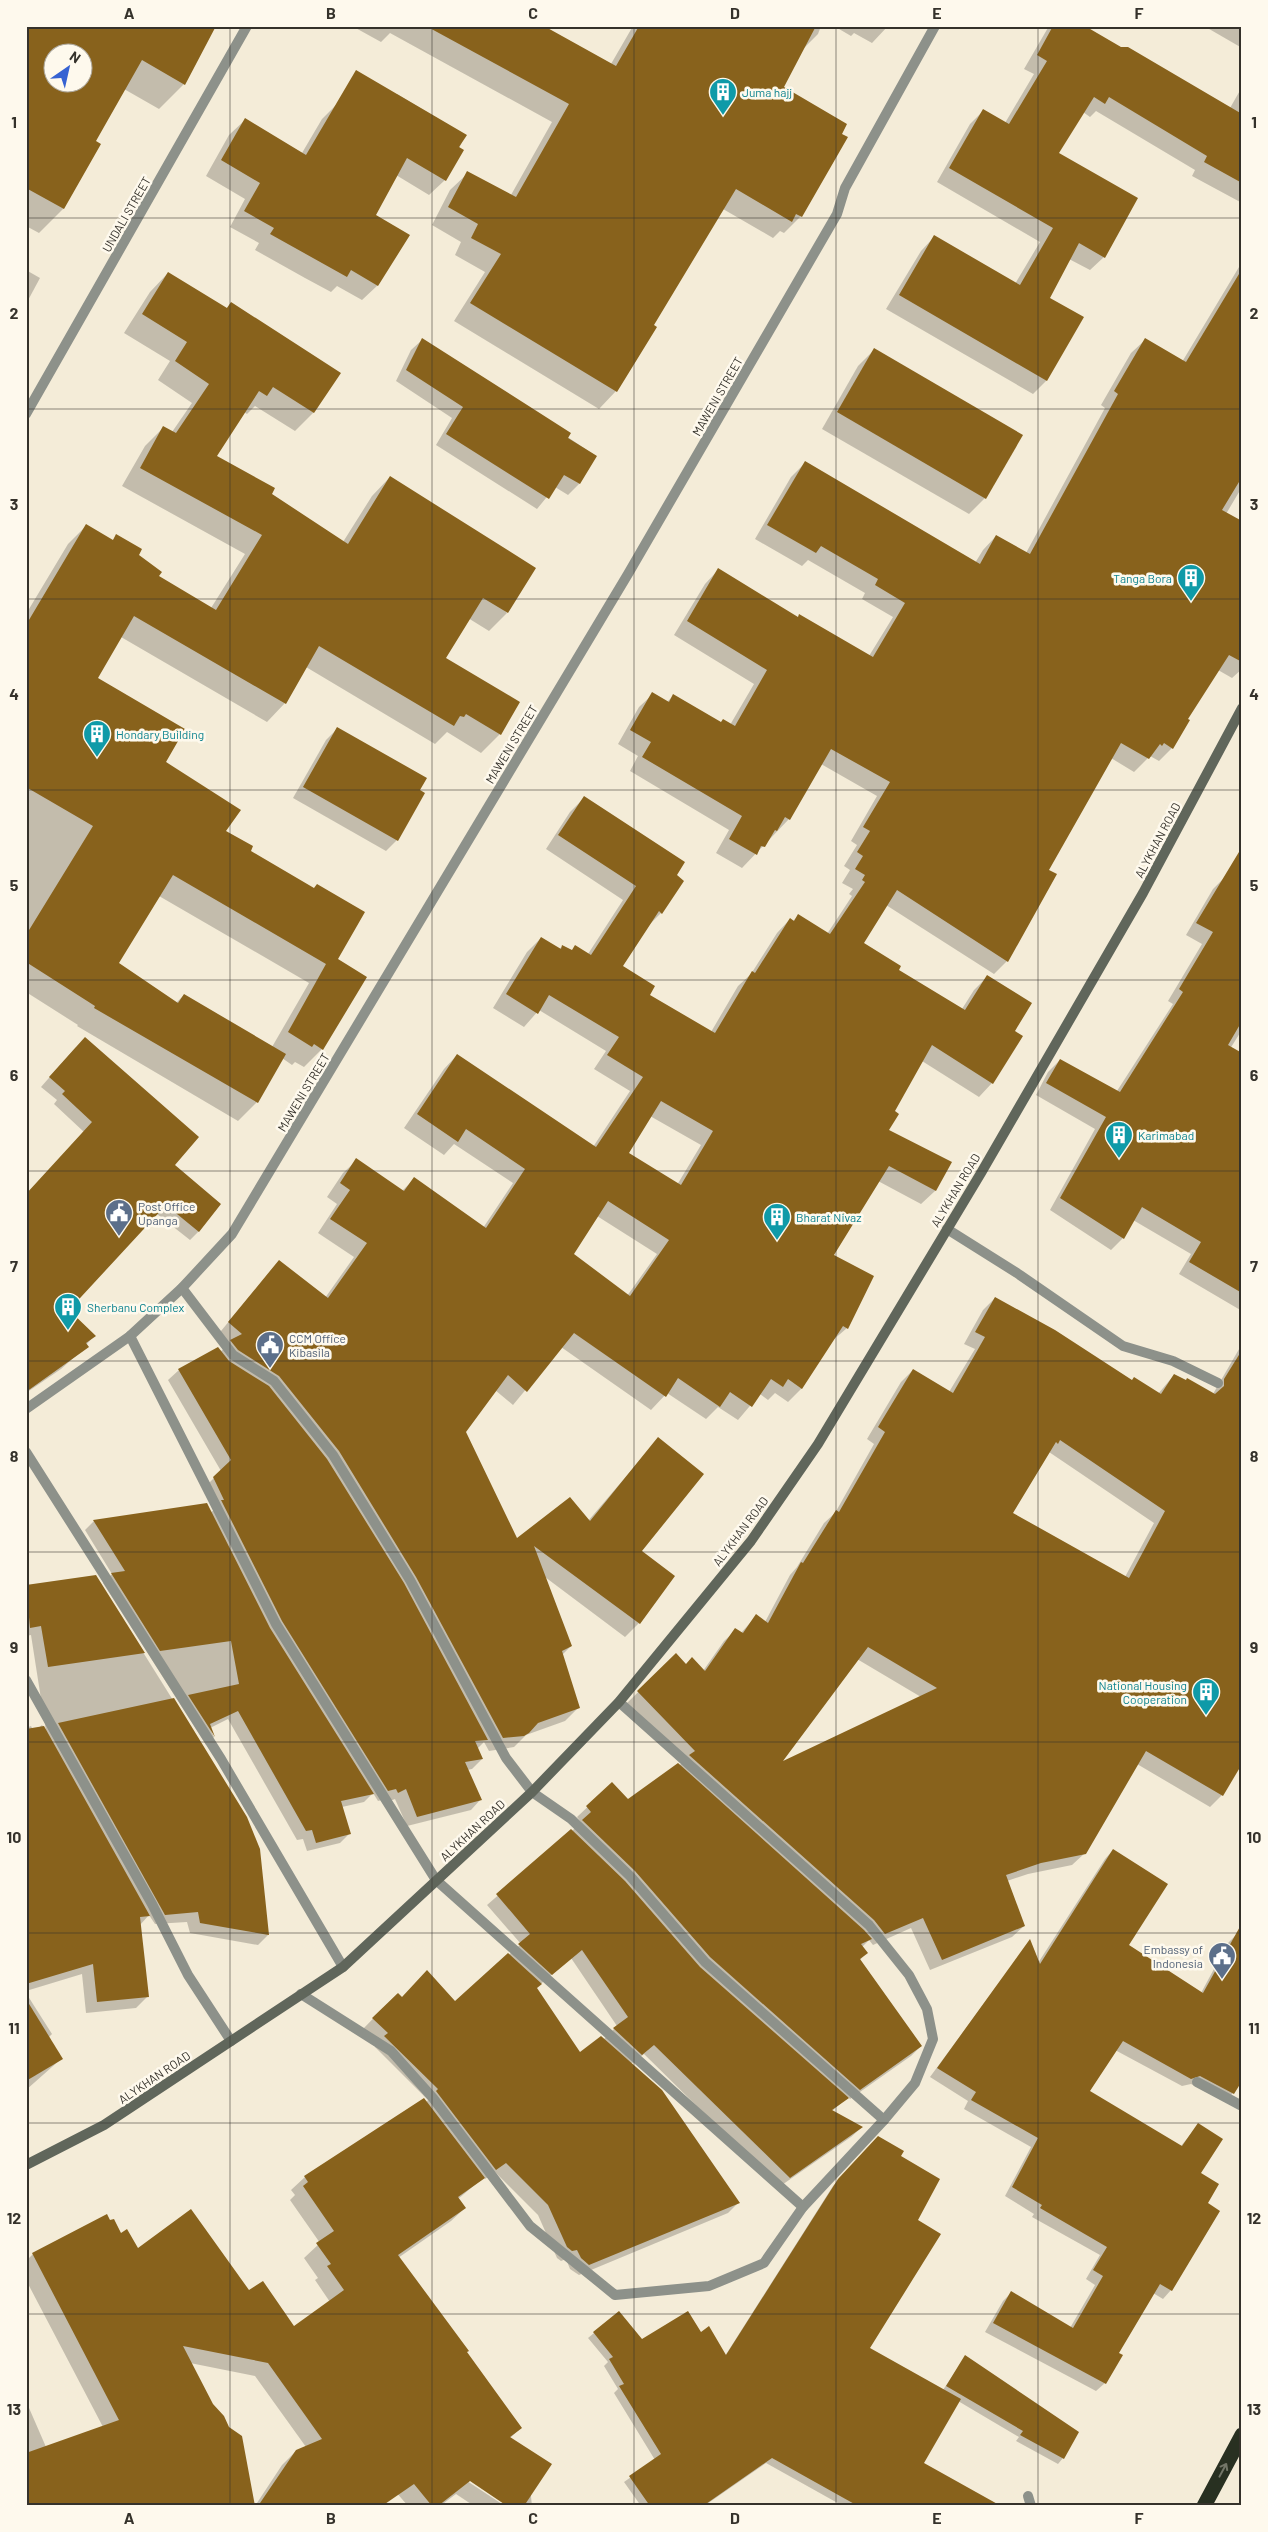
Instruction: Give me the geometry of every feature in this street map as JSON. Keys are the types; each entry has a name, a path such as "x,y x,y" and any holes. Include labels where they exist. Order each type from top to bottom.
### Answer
{"highway":[{"path":"1204,2506 1242,2435"}],"street":[{"name":"UNDALI STREET","path":"26,414 247,26"},
{"name":"MAWENI STREET","path":"26,1409 130,1336 182,1288 232,1234 623,583 837,214 845,188 936,26"},
{"name":"ALYKHAN ROAD","path":"26,2165 104,2125 343,1967 532,1792 619,1702 751,1541 818,1444 1143,893 1242,708"},
{"path":"947,1228 1017,1273 1123,1346 1173,1362 1218,1383"},
{"path":"182,1288 232,1355 274,1381 333,1455 410,1580 506,1758 532,1792 571,1819 630,1876 705,1962 884,2120"},
{"path":"130,1336 276,1624 436,1880 802,2207"},
{"path":"26,1452 221,1759 343,1967"},
{"path":"26,1680 152,1904 188,1975 231,2041"},
{"path":"301,1994 391,2051 433,2098 530,2226 615,2295 709,2286 764,2263 802,2207 884,2120 915,2083 933,2039 927,2009 908,1975 869,1925 619,1702"},
{"path":"1197,2082 1242,2106"}],"building":[{"path":"26,26 216,26 185,85 142,60 96,141 101,144 64,209 26,188"},
{"path":"426,26 544,26 616,66 639,26 816,26 784,87 847,124 842,134 848,137 802,217 796,214 792,222 736,189 654,325 657,327 617,392 470,303 501,254 471,238 478,224 448,207 467,171 516,197 569,104"},
{"path":"1053,26 1085,26 1121,47 1128,47 1242,114 1242,183 1204,162 1207,156 1109,97 1105,104 1094,97 1059,153 1138,198 1105,258 1079,243 1050,298 1084,317 1047,381 899,295 934,235 1020,285 1053,228 949,168 983,109 1009,124 1047,61 1037,55"},
{"path":"356,70 467,135 459,147 464,150 446,181 407,158 376,215 410,235 378,286 351,270 347,277 270,234 274,228 244,211 260,183 221,160 245,118 306,155"},
{"path":"1242,269 1242,477 1222,510 1242,521 1242,662 1229,655 1188,719 1190,720 1173,749 1164,743 1162,746 1160,744 1149,759 1121,743 1049,870 1057,874 1008,962 897,890 864,943 901,966 899,970 965,1010 987,975 1032,1003 1015,1031 1023,1036 993,1084 932,1045 895,1111 899,1114 889,1130 952,1162 936,1191 889,1166 834,1255 874,1276 848,1329 843,1326 802,1389 788,1379 783,1387 771,1379 752,1407 730,1392 720,1407 678,1378 666,1397 574,1333 527,1392 508,1375 466,1432 517,1538 570,1497 590,1521 658,1437 704,1474 642,1551 675,1576 640,1624 534,1546 572,1646 562,1651 580,1708 538,1723 524,1736 503,1738 416,1577 339,1451 279,1376 238,1350 230,1340 242,1334 228,1322 279,1260 328,1298 367,1243 330,1219 350,1190 340,1183 356,1158 404,1191 414,1177 486,1228 525,1169 466,1129 458,1142 417,1114 457,1054 596,1147 643,1077 607,1055 619,1037 549,995 538,1014 506,994 541,937 561,949 562,945 572,950 575,945 591,955 636,886 558,835 584,796 685,862 677,875 684,881 662,914 659,911 623,966 655,986 650,995 715,1033 752,971 755,973 790,918 794,921 798,914 830,934 865,882 862,880 865,875 855,869 863,856 857,852 870,831 863,827 890,782 831,749 790,820 785,817 765,847 761,846 757,855 729,839 742,816 642,757 651,742 630,730 652,692 669,702 673,694 721,722 723,719 735,726 767,670 687,621 718,568 798,617 799,614 873,657 905,603 875,585 878,579 821,546 816,553 767,525 805,461 980,564 996,535 1030,554 1118,394 1114,391 1145,338 1186,362","holes":["661,1101 713,1131 681,1185 629,1153","608,1201 669,1240 630,1296 574,1254"]},
{"path":"168,272 227,308 231,302 341,373 314,413 273,387 267,396 259,391 217,456 275,488 272,494 348,544 390,476 536,568 508,613 483,598 446,658 520,702 501,735 466,714 464,717 460,716 454,726 319,646 286,704 134,616 98,678 185,729 166,762 241,810 226,831 253,846 251,851 314,888 317,884 365,912 338,959 367,977 323,1050 314,1044 312,1047 288,1032 326,964 173,875 119,963 178,1003 184,994 286,1054 258,1103 94,1008 95,1006 26,962 26,935 93,826 26,787 26,625 86,524 113,540 116,534 142,549 139,555 162,572 159,576 216,610 262,535 140,468 163,426 176,433 209,384 175,361 187,342 142,314"},
{"path":"422,338 571,433 568,438 597,456 580,484 564,475 549,499 446,434 463,407 406,370"},
{"path":"874,348 1023,435 986,499 837,412"},
{"path":"337,727 427,778 420,790 425,793 398,841 303,787"},
{"path":"1242,847 1242,1021 1228,1045 1242,1053 1242,1293 1189,1262 1201,1242 1142,1207 1124,1239 1060,1198 1106,1117 1046,1083 1060,1059 1120,1092 1183,992 1179,989 1213,932 1196,923"},
{"path":"85,1037 199,1137 175,1165 221,1204 199,1232 166,1205 69,1310 96,1336 86,1343 89,1347 26,1392 26,1194 92,1122 62,1094 65,1091 49,1077"},
{"path":"995,1297 1055,1330 1132,1380 1134,1377 1161,1394 1174,1374 1186,1380 1187,1378 1215,1394 1224,1386 1224,1379 1242,1350 1242,1764 1223,1796 1146,1751 1086,1854 1041,1863 1006,1875 1025,1926 942,1960 923,1918 885,1934 874,1920 689,1755 695,1751 637,1691 676,1653 686,1664 692,1657 705,1671 735,1628 743,1633 756,1614 768,1623 801,1562 803,1563 836,1510 839,1512 885,1432 878,1427 913,1369 953,1393 985,1337 975,1332","holes":["1060,1440 1165,1511 1129,1578 1013,1513 1056,1442 1058,1444","868,1647 937,1688 783,1761"]},
{"path":"218,1347 229,1361 269,1386 327,1459 404,1583 488,1740 475,1741 483,1759 465,1762 482,1800 417,1817 406,1789 398,1793 396,1789 388,1791 282,1621 221,1500 224,1500 213,1477 231,1460 178,1369"},
{"path":"207,1503 270,1628 374,1794 341,1801 351,1834 316,1843 312,1830 306,1831 238,1711 210,1724 215,1737 188,1695 239,1684 231,1641 160,1651 111,1573 125,1571 93,1520"},
{"path":"96,1575 145,1653 48,1667 41,1626 30,1628 26,1585"},
{"path":"174,1698 247,1817 260,1849 269,1935 200,1923 198,1912 165,1915 58,1723"},
{"path":"44,1726 150,1916 140,1917 149,1997 97,2002 93,1964 26,1984 26,1729"},
{"path":"678,1763 872,1939 861,1944 868,1953 860,1959 922,2046 860,2090 710,1957 635,1871 582,1820 591,1812 586,1806 612,1782 628,1799"},
{"path":"571,1829 625,1881 700,1967 849,2098 832,2110 863,2127 790,2178 654,2045 642,2055 613,2028 628,2017 582,1950 552,1975 518,1944 530,1934 496,1894"},
{"path":"1113,1849 1168,1884 1129,1945 1203,1993 1242,1923 1242,2081 1234,2094 1200,2076 1191,2079 1123,2041 1090,2091 1182,2146 1198,2123 1223,2139 1201,2173 1219,2184 1208,2203 1220,2211 1172,2291 1160,2284 1119,2353 1123,2355 1106,2384 993,2323 1011,2291 1073,2328 1103,2276 1093,2270 1107,2247 1040,2208 1042,2205 1012,2187 1038,2138 971,2100 976,2092 937,2068 1030,1939 1040,1964"},
{"path":"508,1953 542,1984 537,1988 580,2052 601,2036 662,2090 740,2203 589,2265 581,2258 577,2250 572,2251 567,2247 548,2205 506,2163 496,2170 436,2091 438,2089 384,2036 388,2033 372,2018 398,1993 402,1997 427,1970 455,2001"},
{"path":"26,1999 63,2059 26,2081"},
{"path":"424,2098 485,2178 458,2197 466,2208 398,2255 469,2351 467,2352 522,2428 510,2437 552,2464 524,2506 507,2506 470,2481 438,2506 432,2506 414,2484 382,2506 258,2506 296,2450 322,2439 268,2363 183,2346 213,2404 224,2416 229,2427 242,2436 255,2506 26,2506 26,2453 119,2420 32,2253 107,2214 110,2220 114,2219 121,2233 127,2229 138,2248 191,2209 249,2290 263,2281 294,2326 344,2290 327,2266 331,2264 316,2243 334,2231 303,2186 308,2182 304,2176"},
{"path":"878,2136 904,2151 901,2156 940,2179 918,2220 941,2234 870,2348 961,2399 924,2463 1001,2506 858,2506 772,2458 703,2506 650,2506 629,2476 661,2454 619,2386 624,2384 609,2359 613,2357 593,2332 619,2311 642,2339 688,2311 701,2332 709,2326 726,2355 838,2179"},
{"path":"965,2355 1079,2432 1064,2459 1020,2435 1023,2431 946,2386"}],"place":[{"name":"Juma hajj","path":"723,116"},
{"name":"Tanga Bora","path":"1191,602"},
{"name":"Hondary Building","path":"97,758"},
{"name":"Karimabad","path":"1119,1159"},
{"name":"Post Office Upanga","path":"119,1237"},
{"name":"Bharat Nivaz","path":"777,1241"},
{"name":"Sherbanu Complex","path":"68,1331"},
{"name":"CCM Office Kibasila","path":"270,1369"},
{"name":"National Housing Cooperation","path":"1206,1716"},
{"name":"Embassy of Indonesia","path":"1222,1980"}]}
